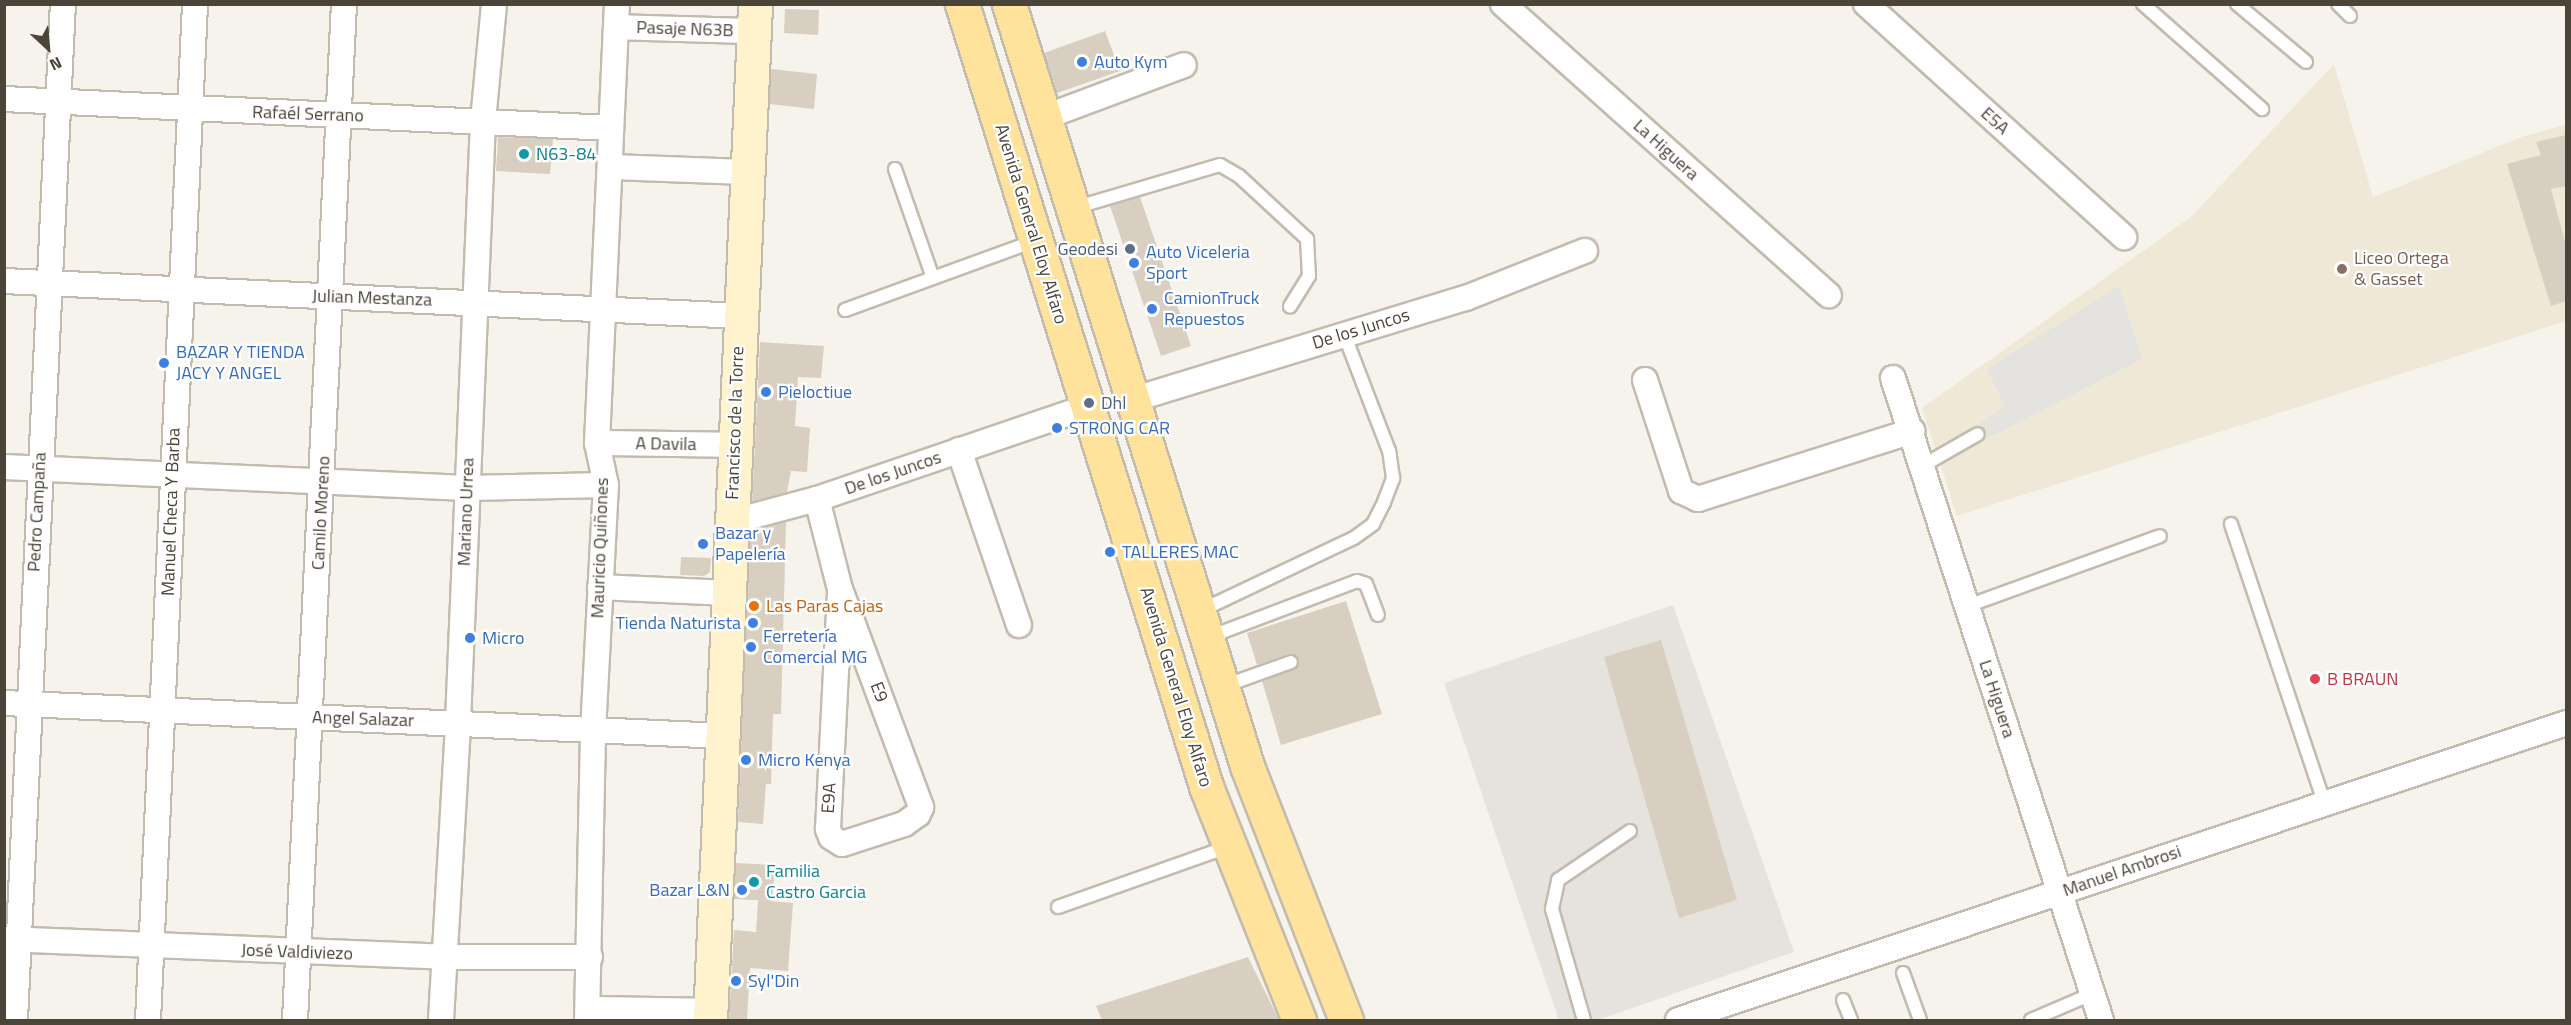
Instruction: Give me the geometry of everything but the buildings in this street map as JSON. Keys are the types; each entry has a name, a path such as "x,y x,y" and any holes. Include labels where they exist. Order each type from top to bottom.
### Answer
{"main road":[{"name":"Avenida General Eloy Alfaro","path":"962,4 1207,789 1299,1020"},
{"path":"1009,4 1135,399 1248,766 1346,1020"}],"street":[{"name":"Pedro Campaña","path":"15,1020 11,939 28,704 63,4"},
{"name":"Manuel Checa Y Barba","path":"148,1020 165,711 172,474 195,4"},
{"name":"Camilo Moreno","path":"296,1020 344,4"},
{"name":"Mariano Urrea","path":"441,1020 458,722 483,121 494,4"},
{"name":"La Higuera","path":"1503,4 1829,296"},
{"name":"E5A","path":"1866,4 2124,237"},
{"name":"Pasaje N63B","path":"617,16 754,18"},
{"name":"Mauricio Quiñones","path":"587,1014 593,732 606,485 597,443 617,16"},
{"name":"Francisco de la Torre","path":"710,1016 754,18"},
{"path":"1045,117 1184,65"},
{"name":"Rafaél Serrano","path":"4,99 611,128"},
{"path":"610,167 747,172"},
{"name":"De los Juncos","path":"1135,399 1466,298 1585,251"},
{"name":"Julian Mestanza","path":"4,281 740,316"},
{"name":"La Higuera","path":"1893,378 2101,1020"},
{"path":"1645,381 1681,491 1698,500 1912,431"},
{"name":"De los Juncos","path":"731,522 818,499 1088,407"},
{"name":"A Davila","path":"597,443 734,445"},
{"path":"959,450 1019,625"},
{"path":"4,467 467,488 606,485"},
{"name":"E9","path":"818,499 840,589 919,798 918,814"},
{"path":"600,587 728,593"},
{"name":"E9A","path":"840,589 828,829 836,842 849,843 903,824 918,814"},
{"name":"Angel Salazar","path":"4,703 458,722 593,732 722,736"},
{"name":"Manuel Ambrosi","path":"1678,1020 2324,802 2566,723"},
{"name":"José Valdiviezo","path":"11,939 445,957 590,957"},
{"path":"587,1014 710,1016"}],"lane":[{"path":"2143,4 2262,109"},
{"path":"2237,4 2306,62"},
{"path":"2338,4 2350,16"},
{"path":"1074,208 1220,165 1239,176 1306,239 1309,276 1290,307"},
{"path":"895,169 933,278"},
{"path":"845,310 1036,241"},
{"path":"1204,624 1354,538 1376,517 1393,478 1389,451 1344,334"},
{"path":"1923,466 1978,434"},
{"path":"2231,524 2324,802"},
{"path":"1967,606 2160,536"},
{"path":"1204,624 1357,581 1366,584 1378,615"},
{"path":"1223,687 1291,662"},
{"path":"1584,1020 1552,909 1558,880 1630,831"},
{"path":"1058,907 1229,846"},
{"path":"1903,973 1920,1020"},
{"path":"2031,1020 2092,994"},
{"path":"1843,1000 1851,1020"}],"shaded area":[{"name":"Liceo Ortega & Gasset","path":"2334,64 2373,197 2524,136 2566,125 2566,321 1957,516 1922,408 2191,217"},
{"path":"2119,286 2142,359 1986,439 1976,426 2005,406 1987,369"},
{"path":"1673,605 1794,952 1598,1020 1559,1020 1444,683"}],"place":[{"name":"Auto Kym","path":"1082,62"},
{"name":"N63-84","path":"524,154"},
{"name":"Geodesi","path":"1130,249"},
{"name":"Auto Viceleria Sport","path":"1134,263"},
{"name":"Liceo Ortega & Gasset","path":"2342,269"},
{"name":"CamionTruck Repuestos","path":"1152,309"},
{"name":"BAZAR Y TIENDA JACY Y ANGEL","path":"164,363"},
{"name":"Pieloctiue","path":"766,392"},
{"name":"Dhl","path":"1089,403"},
{"name":"STRONG CAR","path":"1057,428"},
{"name":"Bazar y Papelería","path":"703,544"},
{"name":"TALLERES MAC","path":"1110,552"},
{"name":"Las Paras Cajas","path":"754,606"},
{"name":"Tienda Naturista","path":"753,623"},
{"name":"Micro","path":"470,638"},
{"name":"Ferretería Comercial MG","path":"751,647"},
{"name":"B BRAUN","path":"2315,679"},
{"name":"Micro Kenya","path":"746,760"},
{"name":"Familia Castro Garcia","path":"754,882"},
{"name":"Bazar L&N","path":"742,890"},
{"name":"Syl'Din","path":"736,981"}]}
